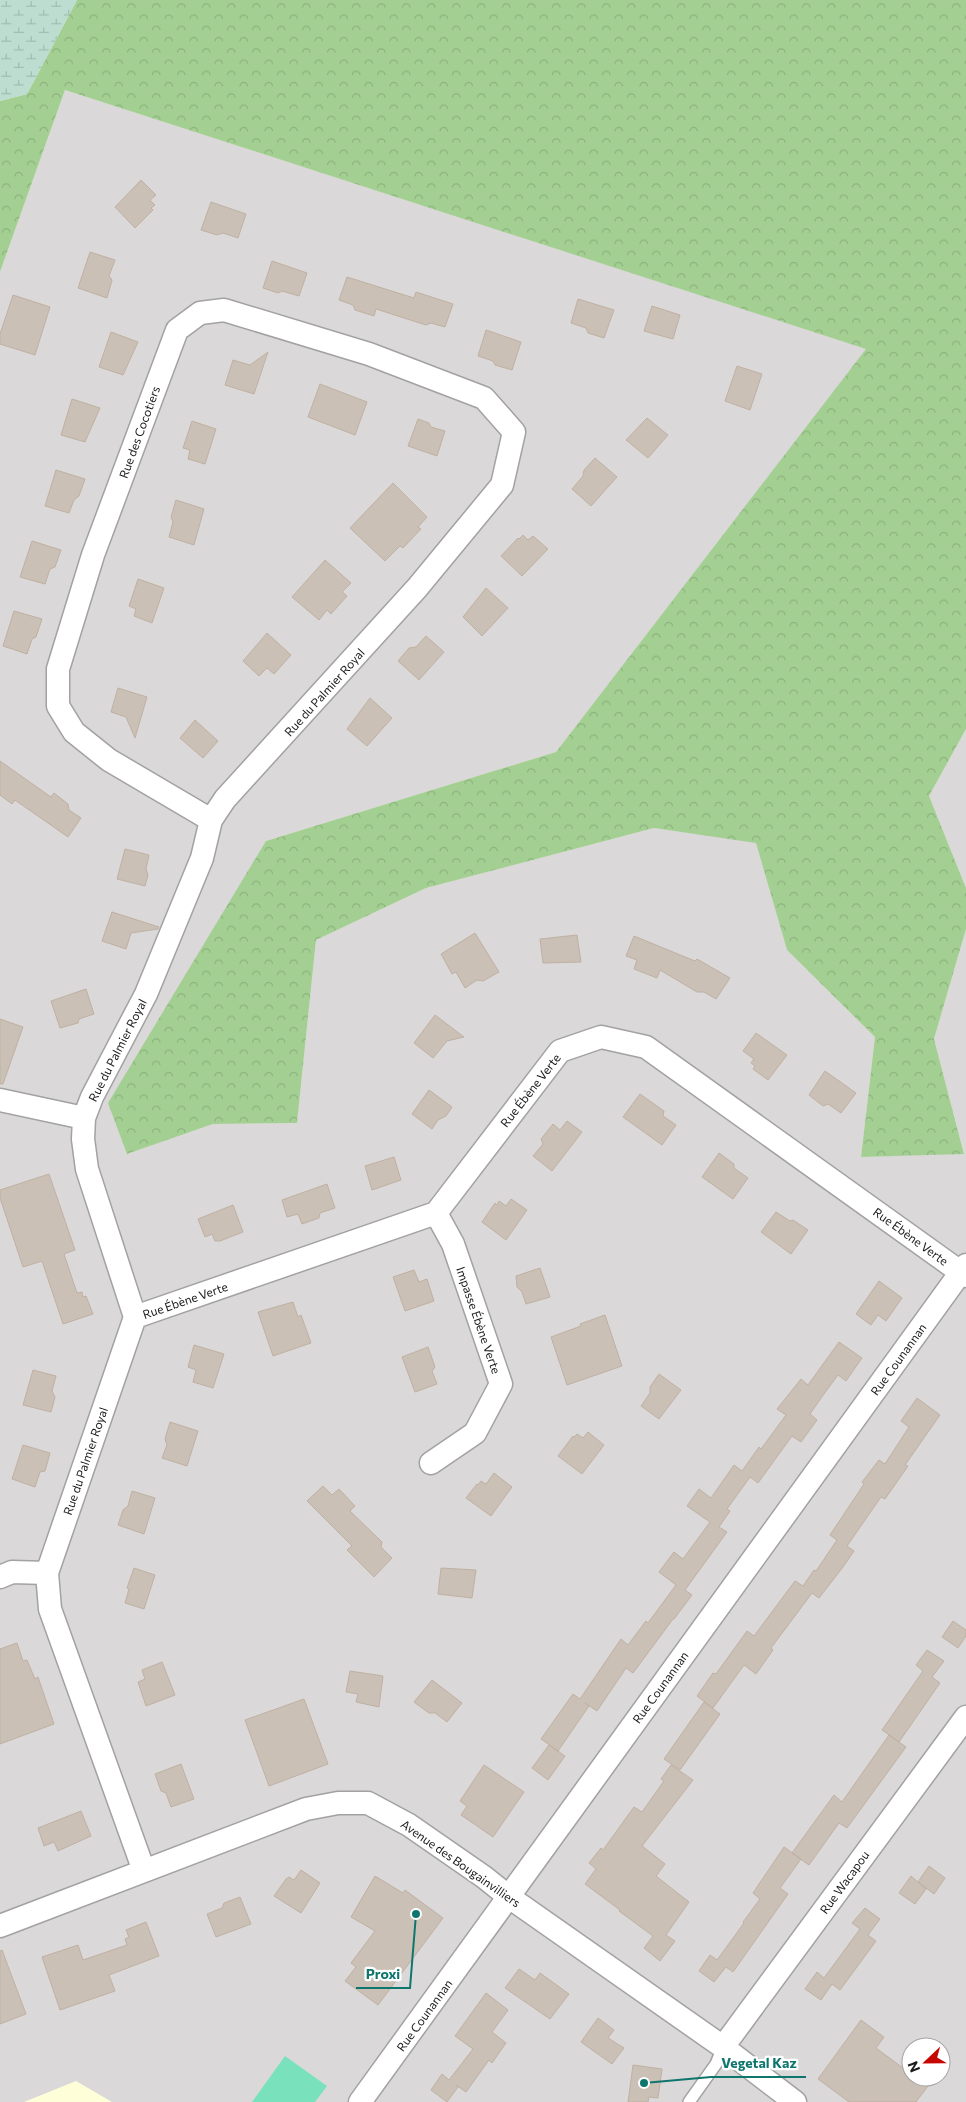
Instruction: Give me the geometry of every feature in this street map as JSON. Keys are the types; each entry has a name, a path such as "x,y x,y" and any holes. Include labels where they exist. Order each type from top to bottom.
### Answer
{"street":[{"name":"Rue des Cocotiers","path":"211,820 110,760 74,732 58,706 58,669 88,574 177,330 200,313 224,310 369,354 484,398 514,432"},
{"name":"Rue du Palmier Royal","path":"144,1870 50,1609 47,1573 135,1317 87,1169 82,1139 84,1118 92,1097 146,994 202,858 211,820 226,799 417,588 502,485 514,432"},
{"name":"Rue Ébène Verte","path":"135,1317 436,1212 560,1051 601,1037 646,1047 964,1271"},
{"path":"0,1100 84,1118"},
{"name":"Impasse Ébène Verte","path":"431,1463 475,1434 501,1384 453,1244 436,1212"},
{"name":"Rue Counannan","path":"360,2102 964,1271"},
{"path":"0,1577 12,1572 47,1573"},
{"name":"Rue Wacapou","path":"723,2047 966,1717"},
{"name":"Avenue des Bougainvilliers","path":"0,1926 306,1809 338,1803 368,1803 409,1825 484,1877 509,1897 723,2047 795,2102"}],"lane":[{"path":"689,2102 716,2064 723,2047"}],"shaded area":[{"path":"65,90 867,349 556,752 266,841 127,1154 213,1124 297,1123 316,940 426,888 654,828 756,842 787,950 875,1037 861,1157 964,1153 934,1039 966,929 966,2102 0,2102 0,272"},
{"path":"966,729 966,888 929,796"},
{"path":"76,2081 112,2102 24,2102"}],"green space":[{"path":"0,0 77,0 27,94 0,101"},
{"path":"77,0 966,0 966,729 929,796 966,888 966,929 934,1039 964,1154 861,1157 875,1037 787,950 756,843 654,828 426,888 316,940 297,1123 213,1124 127,1154 108,1103 266,841 556,752 866,349 65,90 0,272 0,101 27,94"},
{"path":"285,2056 327,2086 315,2102 252,2102"}],"building":[{"path":"141,180 156,195 150,200 155,205 151,208 153,210 135,228 115,207"},
{"path":"211,202 246,214 238,238 223,233 217,235 201,230"},
{"path":"90,252 115,260 109,276 112,280 107,298 78,288"},
{"path":"272,261 307,273 299,296 282,291 278,293 263,288"},
{"path":"347,277 414,298 416,292 453,304 445,327 431,323 426,325 376,309 374,316 355,310 353,305 339,300"},
{"path":"13,295 50,307 35,355 0,344 0,334"},
{"path":"578,299 614,310 604,338 588,333 586,328 571,323"},
{"path":"652,306 680,315 673,339 644,331"},
{"path":"486,330 521,342 512,370 495,365 493,361 478,356"},
{"path":"111,332 138,342 123,375 99,367"},
{"path":"268,352 254,394 225,385 233,360 250,365"},
{"path":"737,366 762,374 750,410 725,401"},
{"path":"320,384 367,402 355,435 308,417"},
{"path":"72,399 100,408 85,442 61,435"},
{"path":"647,418 668,435 648,458 626,440"},
{"path":"418,419 429,423 431,427 445,431 437,456 408,446"},
{"path":"192,421 216,429 205,464 188,459 190,450 183,448"},
{"path":"595,458 617,477 591,506 572,489 583,476 584,470"},
{"path":"56,470 85,479 79,496 74,500 69,513 45,506"},
{"path":"393,483 427,517 418,527 421,529 403,548 400,546 385,561 350,528"},
{"path":"176,500 204,509 194,545 169,537 173,522 171,517"},
{"path":"523,535 528,540 533,536 548,549 522,576 501,556"},
{"path":"32,541 61,550 55,567 50,569 45,584 20,577"},
{"path":"325,560 351,583 342,592 347,596 331,614 327,610 319,620 292,597"},
{"path":"138,579 164,588 152,623 134,616 136,609 129,606"},
{"path":"486,588 508,608 482,636 463,617"},
{"path":"14,611 42,619 36,637 32,639 27,654 3,646"},
{"path":"267,633 291,655 274,674 267,668 259,676 243,661"},
{"path":"426,636 444,652 419,680 398,661 409,648 416,647"},
{"path":"118,688 147,697 135,738 126,717 111,712"},
{"path":"370,698 392,718 367,746 347,729"},
{"path":"195,720 218,741 203,758 180,738"},
{"path":"0,761 51,797 54,793 68,804 69,810 81,818 68,837 15,800 12,804 0,795"},
{"path":"125,849 149,855 146,869 148,875 145,886 117,879"},
{"path":"112,912 159,927 158,929 131,933 126,949 102,941"},
{"path":"475,933 499,972 483,981 477,980 465,988 456,972 452,974 441,954"},
{"path":"577,935 581,962 543,963 540,939"},
{"path":"634,936 695,961 697,959 730,978 716,999 704,992 697,992 660,970 657,978 634,969 637,960 626,956"},
{"path":"86,989 94,1014 79,1019 78,1023 60,1028 51,1001"},
{"path":"435,1015 464,1037 447,1041 433,1058 414,1043"},
{"path":"0,1019 23,1027 3,1084 0,1084"},
{"path":"756,1033 787,1055 768,1080 753,1069 755,1066 751,1063 754,1059 743,1051"},
{"path":"825,1071 856,1093 841,1113 828,1104 823,1106 809,1095"},
{"path":"429,1090 452,1107 446,1116 438,1120 432,1129 412,1114"},
{"path":"640,1094 664,1111 663,1116 676,1125 662,1145 623,1117"},
{"path":"567,1121 582,1132 552,1171 533,1156 543,1144 541,1139 553,1124 560,1130"},
{"path":"719,1153 734,1164 734,1168 748,1178 733,1199 702,1177"},
{"path":"394,1157 401,1180 372,1190 365,1166"},
{"path":"49,1174 75,1250 64,1254 77,1293 82,1292 83,1297 86,1296 93,1314 63,1324 42,1261 23,1267 0,1198 0,1190"},
{"path":"327,1184 335,1208 320,1213 319,1218 302,1224 298,1214 287,1217 282,1200"},
{"path":"511,1199 527,1210 506,1240 482,1222 495,1203 497,1205 499,1201 506,1206"},
{"path":"233,1205 243,1232 220,1241 215,1241 212,1234 205,1237 198,1219"},
{"path":"776,1212 808,1230 791,1254 761,1232"},
{"path":"540,1268 550,1297 526,1304 522,1292 517,1287 516,1276"},
{"path":"414,1270 419,1282 427,1279 434,1301 405,1311 393,1277"},
{"path":"879,1281 902,1298 886,1321 878,1315 871,1325 856,1314"},
{"path":"293,1302 298,1317 301,1315 311,1343 273,1356 258,1312"},
{"path":"605,1315 622,1366 567,1385 551,1337"},
{"path":"839,1342 862,1358 846,1381 838,1375 821,1398 810,1414 817,1420 801,1442 792,1436 758,1483 750,1477 727,1509 730,1511 719,1527 727,1532 685,1590 692,1595 674,1619 633,1673 626,1668 597,1711 585,1703 589,1706 558,1751 541,1739 573,1694 580,1699 621,1639 628,1645 646,1621 648,1623 676,1585 659,1572 674,1552 683,1559 710,1522 687,1506 699,1489 711,1498 734,1465 742,1471 786,1415 777,1409 801,1379 808,1385"},
{"path":"194,1345 224,1354 213,1388 193,1382 196,1370 188,1367"},
{"path":"428,1347 435,1367 432,1371 437,1384 415,1392 402,1357"},
{"path":"33,1370 56,1376 52,1391 55,1397 51,1412 23,1405"},
{"path":"659,1374 681,1390 659,1419 641,1406"},
{"path":"917,1398 940,1415 905,1465 908,1466 885,1499 881,1497 847,1546 854,1551 819,1598 812,1593 771,1648 773,1650 756,1674 744,1665 713,1708 697,1696 713,1673 716,1674 747,1631 754,1636 795,1581 803,1586 814,1570 816,1571 837,1540 830,1535 864,1484 862,1482 879,1460 885,1464 909,1427 901,1421"},
{"path":"170,1422 198,1431 187,1466 162,1458 167,1445 165,1439"},
{"path":"588,1432 604,1445 582,1474 558,1456 573,1436 577,1434 583,1438"},
{"path":"23,1445 50,1453 45,1471 40,1472 35,1487 12,1479"},
{"path":"494,1473 512,1487 491,1516 466,1498 477,1484 481,1481 486,1484"},
{"path":"323,1486 332,1495 339,1489 355,1506 350,1511 382,1542 381,1547 392,1558 374,1577 347,1550 352,1546 307,1501"},
{"path":"132,1491 155,1498 144,1534 118,1525 123,1510 128,1506"},
{"path":"134,1568 155,1575 144,1609 125,1603 129,1589 127,1588"},
{"path":"441,1568 476,1570 472,1598 438,1594"},
{"path":"953,1621 966,1630 966,1636 958,1648 942,1637"},
{"path":"17,1643 23,1661 27,1660 35,1679 38,1677 54,1724 0,1744 0,1649"},
{"path":"927,1650 944,1661 932,1677 940,1683 899,1742 882,1730 923,1671 916,1665"},
{"path":"162,1662 175,1695 146,1706 138,1682 145,1679 142,1670"},
{"path":"350,1671 383,1676 379,1707 356,1702 358,1694 346,1692"},
{"path":"432,1680 462,1703 447,1722 435,1713 429,1713 414,1702"},
{"path":"304,1699 328,1764 269,1786 245,1720"},
{"path":"704,1702 720,1714 680,1770 664,1759"},
{"path":"889,1735 906,1747 847,1828 839,1823 809,1865 792,1853 834,1795 842,1802"},
{"path":"549,1745 565,1756 548,1780 532,1768"},
{"path":"181,1764 194,1799 171,1807 166,1793 161,1791 155,1774"},
{"path":"484,1765 524,1792 493,1837 461,1815 467,1806 460,1801"},
{"path":"671,1765 693,1780 642,1846 665,1864 656,1876 689,1902 666,1935 675,1941 660,1961 644,1948 653,1936 585,1884 596,1869 589,1863 601,1848 603,1850 634,1807 642,1812 664,1781 661,1779"},
{"path":"81,1811 91,1836 58,1851 54,1842 44,1846 38,1828"},
{"path":"784,1847 801,1859 780,1888 788,1894 733,1972 726,1967 714,1982 699,1971 710,1955 717,1960 744,1923 760,1899 753,1893"},
{"path":"929,1866 945,1878 934,1894 918,1882"},
{"path":"301,1870 320,1883 301,1913 274,1896 286,1879 289,1877 294,1880"},
{"path":"375,1876 403,1893 405,1890 443,1918 378,2005 345,1981 356,1967 351,1963 375,1931 351,1917"},
{"path":"911,1876 926,1889 915,1904 899,1893"},
{"path":"240,1897 251,1924 216,1937 207,1914 222,1908 224,1903"},
{"path":"865,1908 880,1919 868,1935 876,1941 840,1990 832,1984 821,2000 805,1989 817,1972 824,1978 860,1929 852,1923"},
{"path":"146,1922 159,1956 109,1975 115,1991 60,2010 42,1957 78,1945 83,1960 127,1945 125,1939 129,1937 126,1930"},
{"path":"2,1950 26,2014 0,2024 0,1951"},
{"path":"519,1969 535,1980 540,1973 569,1994 550,2019 505,1988"},
{"path":"486,1993 508,2010 492,2032 506,2043 492,2063 489,2060 466,2092 456,2085 458,2087 447,2102 431,2090 442,2074 449,2080 473,2049 455,2036"},
{"path":"598,2018 614,2030 608,2038 624,2048 612,2064 581,2042"},
{"path":"861,2020 884,2037 876,2048 901,2067 901,2087 927,2087 916,2102 849,2102 818,2079"},
{"path":"633,2065 662,2069 658,2098 649,2097 648,2102 628,2102"}],"place":[{"name":"Proxi","path":"416,1914"},
{"name":"Vegetal Kaz","path":"644,2083"}]}
